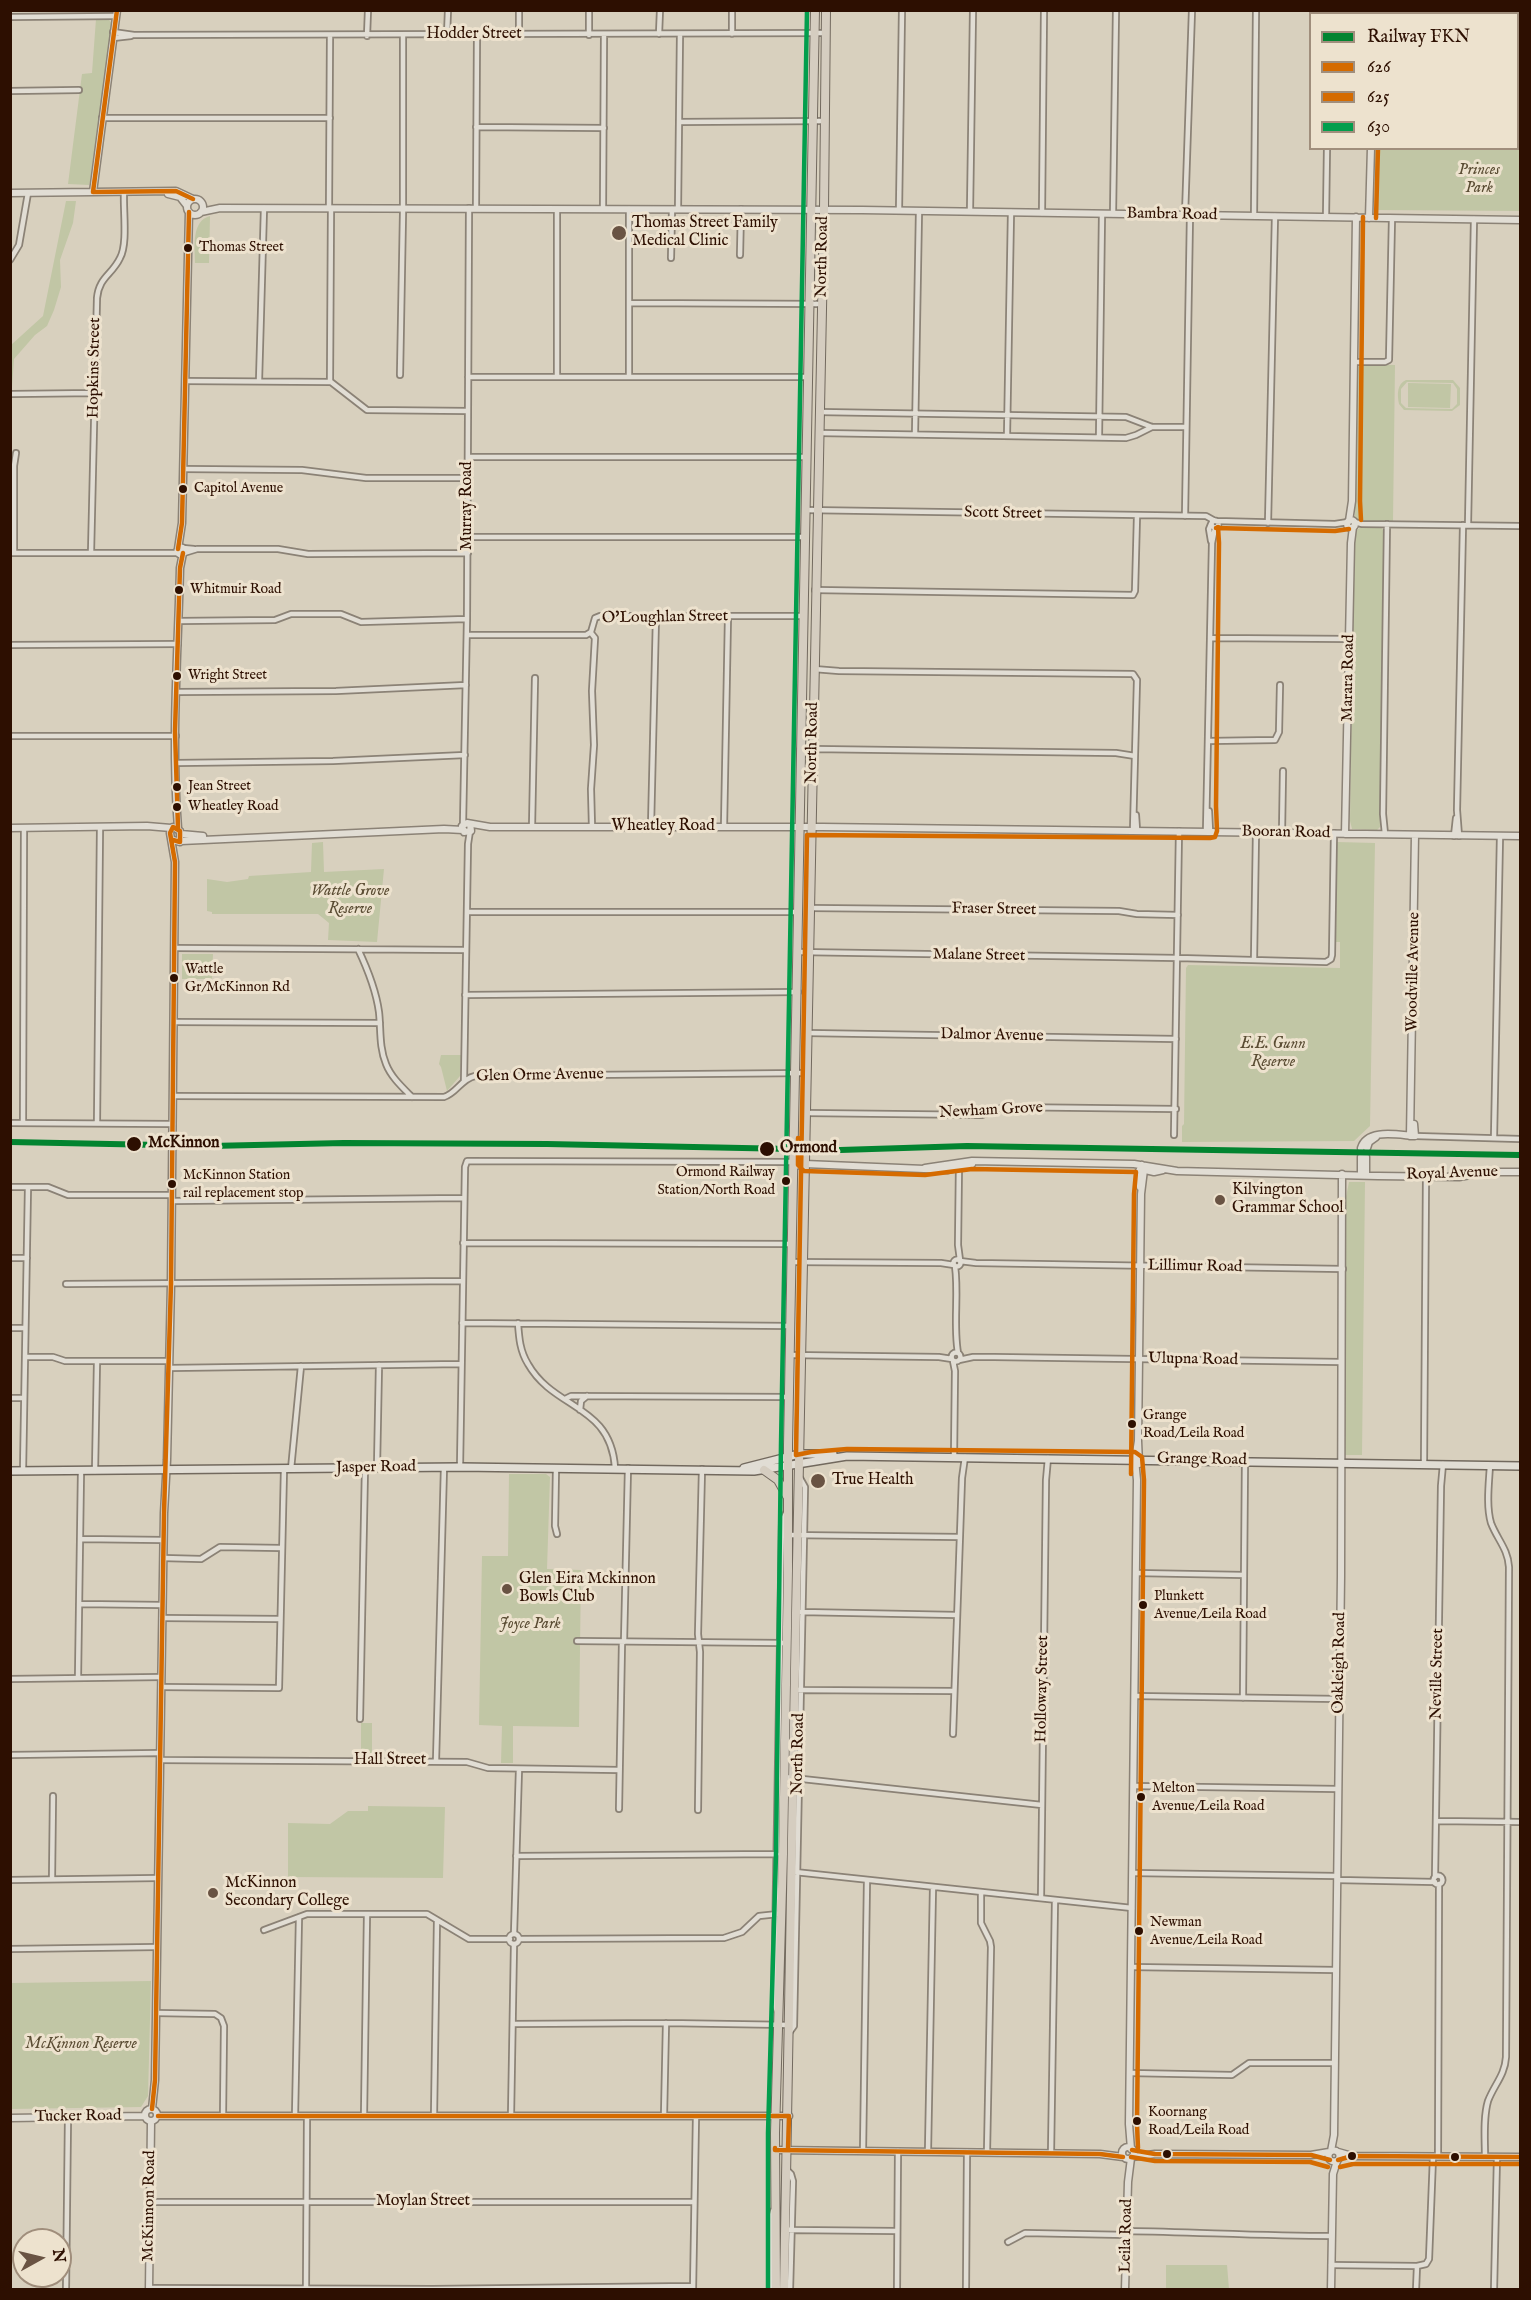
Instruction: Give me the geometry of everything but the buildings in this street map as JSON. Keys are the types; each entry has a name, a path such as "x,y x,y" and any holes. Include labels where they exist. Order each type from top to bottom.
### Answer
{"highway":[{"name":"North Road","path":"776,2289 776,2116 785,2033 780,2016 783,1914 794,1872 787,1643 788,1425 815,10"},
{"name":"North Road","path":"784,2289 788,2230 789,2116 780,1854 792,1777 797,1690 787,1643 798,1612 800,1535 799,1459 826,10"},
{"path":"813,162 824,162"},
{"path":"799,862 811,862"},
{"path":"788,1425 800,1425"},
{"path":"764,1470 778,1480 788,1497"}],"main road":[{"name":"Grange Road","path":"788,1461 847,1456 1521,1466"},
{"name":"Jasper Road","path":"10,1471 377,1467 764,1470 788,1461"},
{"name":"Jasper Road","path":"742,1469 788,1461"}],"street":[{"path":"367,36 368,10"},
{"path":"447,35 448,10"},
{"path":"519,10 519,35"},
{"path":"589,10 589,35"},
{"path":"659,34 660,10"},
{"path":"732,10 732,34"},
{"path":"899,210 902,10"},
{"path":"970,211 973,10"},
{"path":"1041,213 1044,10"},
{"path":"1113,214 1116,10"},
{"path":"1185,516 1192,10"},
{"path":"1254,216 1256,10"},
{"path":"10,17 116,13 93,192"},
{"name":"Hodder Street","path":"113,35 826,33"},
{"path":"671,258 679,122 680,34"},
{"path":"400,375 403,35"},
{"name":"Murray Road","path":"464,1081 468,844 465,755 468,377 477,35"},
{"path":"603,209 604,35"},
{"path":"330,36 332,229 330,381"},
{"path":"10,92 79,90"},
{"path":"102,118 330,118"},
{"path":"679,122 824,121"},
{"path":"476,127 604,128"},
{"path":"1326,217 1327,150"},
{"path":"1370,218 1371,150"},
{"name":"Hopkins Street","path":"91,553 97,293 104,277 116,266 122,253 124,192"},
{"path":"165,192 180,197 195,215 220,208 812,209"},
{"path":"10,193 181,192 192,199 220,208"},
{"path":"10,260 19,245 28,193"},
{"path":"158,2116 156,2110 153,2109 163,1539 171,1284 177,692 188,209 192,199"},
{"path":"188,237 203,207 201,202"},
{"path":"259,381 262,208"},
{"path":"557,377 558,209"},
{"path":"629,209 629,378"},
{"path":"740,255 741,209"},
{"name":"Bambra Road","path":"812,209 1521,220"},
{"path":"915,434 919,210"},
{"path":"1007,436 1011,212"},
{"path":"1099,437 1102,214"},
{"path":"1268,523 1273,216"},
{"name":"Marara Road","path":"1347,834 1356,217"},
{"path":"1354,362 1389,360 1392,218"},
{"path":"1457,836 1474,219"},
{"path":"629,303 822,304"},
{"path":"468,377 808,377"},
{"path":"185,381 330,381 367,410 468,410"},
{"path":"12,394 95,393"},
{"path":"819,412 1130,418 1152,427 1186,427"},
{"path":"819,433 1131,437 1152,427"},
{"path":"16,453 12,479 12,553 166,552 197,549 278,549 308,554 468,553"},
{"path":"468,457 806,457"},
{"path":"183,469 302,470 369,478 468,478"},
{"name":"Scott Street","path":"805,510 1185,516 1201,517 1214,524"},
{"path":"815,590 1134,594 1137,516"},
{"path":"1208,831 1214,524 1521,526"},
{"path":"1383,834 1387,524"},
{"path":"468,537 805,537"},
{"path":"179,621 273,620 291,614 341,614 361,622 467,619"},
{"name":"O'Loughlan Street","path":"467,635 584,635 591,633 593,621 597,616 803,616"},
{"path":"651,826 656,617"},
{"path":"724,827 728,617"},
{"path":"591,633 595,638 592,691 594,745 591,789 592,826"},
{"path":"1210,638 1350,639"},
{"path":"10,645 178,644"},
{"path":"814,671 1131,674 1135,676 1135,830"},
{"path":"532,827 535,678"},
{"path":"177,692 350,691 466,685"},
{"path":"1209,741 1275,740 1280,732 1280,685"},
{"path":"10,736 177,736"},
{"path":"800,750 1136,753"},
{"path":"176,763 333,761 465,755"},
{"path":"1282,832 1283,771"},
{"name":"Wheatley Road","path":"10,828 138,827 176,835 222,839 490,827 800,827"},
{"name":"Booran Road","path":"800,827 1521,836"},
{"path":"23,1123 24,828"},
{"path":"97,1123 100,828"},
{"path":"1174,1135 1179,831"},
{"path":"1254,960 1256,832"},
{"name":"Malane Street","path":"798,952 1324,962 1331,959 1334,833"},
{"name":"Woodville Avenue","path":"1412,1136 1415,835"},
{"path":"1494,1138 1498,836"},
{"name":"Fraser Street","path":"810,908 1119,911 1178,915"},
{"path":"467,912 799,912"},
{"path":"175,948 466,950"},
{"path":"358,950 374,987 381,1044 386,1063 397,1081 412,1097"},
{"path":"465,995 798,992"},
{"path":"174,1022 380,1023"},
{"name":"Dalmor Avenue","path":"807,1033 1176,1040"},
{"name":"Glen Orme Avenue","path":"173,1096 446,1097 464,1081 475,1076 806,1073"},
{"name":"Newham Grove","path":"806,1113 982,1115 1007,1107 1176,1110"},
{"path":"10,1123 173,1124"},
{"path":"1364,1148 1379,1135 1521,1139"},
{"path":"1364,1157 1364,1175"},
{"path":"460,1467 466,1162 475,1160 794,1164"},
{"name":"Royal Avenue","path":"794,1164 805,1167 925,1168 984,1162 1129,1164 1163,1170 1459,1177 1487,1172 1521,1172"},
{"path":"953,1734 962,1478 955,1371 959,1165"},
{"name":"Leila Road","path":"1125,2289 1142,1168"},
{"name":"Oakleigh Road","path":"1331,2289 1344,1174"},
{"path":"1424,1464 1426,1176"},
{"path":"10,1187 51,1187 61,1194 68,1195 172,1198 464,1198"},
{"path":"23,1471 28,1187"},
{"path":"463,1243 792,1245"},
{"path":"10,1258 27,1258"},
{"name":"Lillimur Road","path":"792,1262 1342,1269"},
{"path":"66,1284 463,1281"},
{"path":"462,1323 791,1326"},
{"path":"518,1323 521,1348 528,1364 539,1379 607,1434 613,1449 615,1468"},
{"path":"10,1328 25,1328"},
{"name":"Ulupna Road","path":"790,1355 1341,1362"},
{"path":"25,1357 169,1365 461,1364"},
{"path":"95,1471 97,1362"},
{"path":"377,1467 379,1365"},
{"path":"161,1687 279,1688 281,1548 301,1366"},
{"path":"565,1399 569,1396 789,1397"},
{"path":"580,1410 582,1401 587,1396"},
{"path":"10,1398 24,1398"},
{"name":"Holloway Street","path":"1041,1898 1046,1458"},
{"path":"1243,1698 1245,1461"},
{"name":"Neville Street","path":"1417,2266 1424,2265 1428,2261 1430,2175 1440,2133 1435,1863 1441,1464"},
{"path":"1485,2157 1486,2108 1506,2062 1508,1822 1509,1567 1504,1547 1490,1518 1490,1465"},
{"path":"438,1762 444,1467"},
{"path":"360,1719 365,1468"},
{"path":"556,1468 555,1526 557,1534"},
{"path":"619,1809 628,1468"},
{"path":"698,1810 702,1469"},
{"path":"78,1678 81,1471"},
{"name":"North Road","path":"780,1854 787,1643 782,1522 788,1509"},
{"path":"788,1535 960,1537"},
{"path":"80,1539 163,1539"},
{"path":"163,1558 201,1559 220,1547 281,1548"},
{"path":"1136,1573 1244,1575"},
{"path":"79,1604 162,1605"},
{"path":"798,1612 957,1615"},
{"name":"North Road","path":"797,1690 798,1612"},
{"path":"162,1618 280,1619"},
{"path":"577,1641 787,1643"},
{"path":"10,1679 161,1677"},
{"path":"797,1690 954,1691"},
{"path":"1135,1696 1339,1699"},
{"name":"Hall Street","path":"10,1755 468,1762 488,1768 620,1770"},
{"path":"264,1930 307,1914 427,1914 469,1939 510,1939 514,1935 519,1769"},
{"path":"792,1777 1042,1805"},
{"path":"1134,1786 1338,1790"},
{"path":"52,1879 53,1796"},
{"path":"1436,1821 1521,1822"},
{"path":"516,1856 780,1854"},
{"path":"794,1872 1132,1908"},
{"name":"North Road","path":"785,2033 794,2026 794,1872"},
{"path":"1133,1873 1437,1880"},
{"path":"10,1880 158,1878"},
{"path":"863,2151 867,1880"},
{"path":"928,2151 933,1887"},
{"path":"981,1892 981,1923 991,1947 987,2152"},
{"path":"1051,2153 1055,1900"},
{"path":"364,2116 367,1914"},
{"path":"514,1935 519,1939 724,1938 742,1932 759,1916 783,1914"},
{"path":"295,2116 298,1917"},
{"path":"434,2116 436,1920"},
{"path":"510,1939 514,1944 511,2116"},
{"path":"514,1944 519,1939"},
{"path":"10,1948 157,1947"},
{"path":"1131,1968 1336,1970"},
{"path":"156,2013 215,2014 221,2018 224,2026 223,2116"},
{"path":"664,2116 666,2023"},
{"path":"513,2024 666,2023 785,2033"},
{"path":"1130,2073 1232,2075 1249,2063 1335,2064"},
{"path":"153,2109 146,2111 144,2116 151,2122 158,2116 789,2116"},
{"name":"Tucker Road","path":"10,2118 144,2116"},
{"path":"306,2289 307,2116"},
{"path":"149,2288 693,2288 696,2116"},
{"path":"66,2289 68,2118"},
{"name":"McKinnon Road","path":"149,2288 151,2122"},
{"path":"776,2150 1521,2157"},
{"path":"897,2289 898,2151"},
{"path":"966,2289 967,2152"},
{"path":"1494,2289 1495,2157"},
{"path":"770,2289 771,2220 775,2201"},
{"name":"Moylan Street","path":"151,2202 694,2202"},
{"path":"790,2289 788,2230 897,2232"},
{"path":"1008,2242 1025,2233 1215,2232 1234,2235 1332,2236"},
{"path":"1331,2265 1417,2266 1416,2289"}],"green space":[{"name":"Princes Park","path":"1520,11 1520,211 1375,210 1375,150 1519,150 1519,12 1379,12"},
{"path":"96,19 108,19 112,23 90,181 89,185 68,184 82,74 92,73"},
{"path":"66,201 76,201 73,223 60,260 61,287 47,326 35,335 14,359 11,401 11,345 43,316"},
{"path":"210,216 209,263 195,263 195,235 200,223"},
{"path":"1361,364 1395,365 1393,521 1359,521 1355,518 1357,368"},
{"path":"1406,380 1453,380 1460,388 1460,405 1452,411 1404,410 1399,404 1398,397 1399,387","holes":["1407,382 1453,383 1457,389 1457,404 1452,409 1406,408 1401,403 1401,389"]},
{"path":"1408,383 1451,384 1450,408 1408,407"},
{"path":"1381,527 1385,533 1380,827 1377,830 1352,829 1350,821 1354,532 1360,528"},
{"name":"Wattle Grove Reserve","path":"323,842 324,872 384,869 377,942 328,940 329,923 318,914 212,914 207,911 207,879 227,882 248,879 249,876 311,872 312,843"},
{"name":"E.E. Gunn Reserve","path":"1337,842 1375,843 1370,1126 1354,1141 1182,1142 1186,968 1188,965 1340,968 1340,942 1336,942"},
{"path":"182,954 213,954 212,979 182,979"},
{"path":"441,1055 461,1055 460,1076 447,1091 439,1064"},
{"path":"1349,1182 1365,1182 1362,1455 1344,1455 1346,1197"},
{"name":"Joyce Park","path":"509,1474 546,1474 550,1477 547,1569 581,1570 579,1727 513,1726 513,1763 501,1763 502,1726 479,1725 482,1556 508,1556"},
{"path":"361,1723 372,1723 372,1755 361,1755"},
{"path":"368,1806 445,1807 443,1878 288,1877 288,1823 330,1824 348,1811 368,1811"},
{"name":"McKinnon Reserve","path":"151,1981 148,2096 141,2107 11,2109 11,1983"},
{"path":"1166,2265 1227,2265 1229,2289 1166,2289"}],"rail line":[{"name":"FKN","path":"10,1142 210,1146 344,1143 547,1144 840,1150 967,1146 1520,1155"}],"transit line":[{"name":"626","path":"93,192 117,10"},
{"name":"630","path":"768,2290 768,2133 776,1854 781,1444 807,10"},
{"name":"625","path":"1376,218 1378,150"},
{"name":"626","path":"93,192 176,191 193,199"},
{"name":"626","path":"178,549 182,523 189,212"},
{"name":"625","path":"1361,520 1363,217"},
{"name":"625","path":"1138,2148 1144,1480 1142,1457 1135,1452 847,1449 796,1455 807,835 1215,837 1217,831 1218,527"},
{"name":"625","path":"1216,528 1335,531 1349,529"},
{"name":"626","path":"178,828 175,731 180,568 183,553"},
{"name":"626","path":"152,2109 155,2080 164,1513 171,1284 175,862 170,833 173,827 180,831 180,842 173,840"},
{"name":"625","path":"798,1138 798,1165 804,1171 925,1175 972,1169 1136,1172 1131,1474"},
{"name":"626","path":"158,2116 789,2116 788,2150"},
{"name":"626","path":"775,2148 775,2150 1100,2154 1123,2157"},
{"name":"626","path":"1132,2150 1155,2154 1311,2155 1330,2160"},
{"name":"626","path":"1338,2160 1352,2156 1520,2157"},
{"name":"625","path":"1131,2157 1155,2161 1310,2162 1328,2167"},
{"name":"625","path":"1340,2167 1353,2164 1520,2164"}],"place":[{"name":"Thomas Street Family Medical Clinic","path":"619,233"},
{"name":"Thomas Street","path":"188,248"},
{"name":"Capitol Avenue","path":"183,489"},
{"name":"Whitmuir Road","path":"179,590"},
{"name":"Wright Street","path":"177,676"},
{"name":"Jean Street","path":"177,787"},
{"name":"Wheatley Road","path":"177,807"},
{"name":"Wattle Gr/McKinnon Rd","path":"174,978"},
{"name":"McKinnon","path":"134,1144"},
{"name":"Ormond","path":"767,1149"},
{"name":"Ormond Railway Station/North Road","path":"786,1181"},
{"name":"McKinnon Station rail replacement stop","path":"172,1184"},
{"name":"Kilvington Grammar School","path":"1220,1200"},
{"name":"Grange Road/Leila Road","path":"1132,1424"},
{"name":"True Health","path":"818,1481"},
{"name":"Glen Eira Mckinnon Bowls Club","path":"507,1589"},
{"name":"Plunkett Avenue/Leila Road","path":"1143,1605"},
{"name":"Melton Avenue/Leila Road","path":"1141,1797"},
{"name":"McKinnon Secondary College","path":"213,1893"},
{"name":"Newman Avenue/Leila Road","path":"1139,1931"},
{"name":"Koornang Road/Leila Road","path":"1137,2121"}]}
